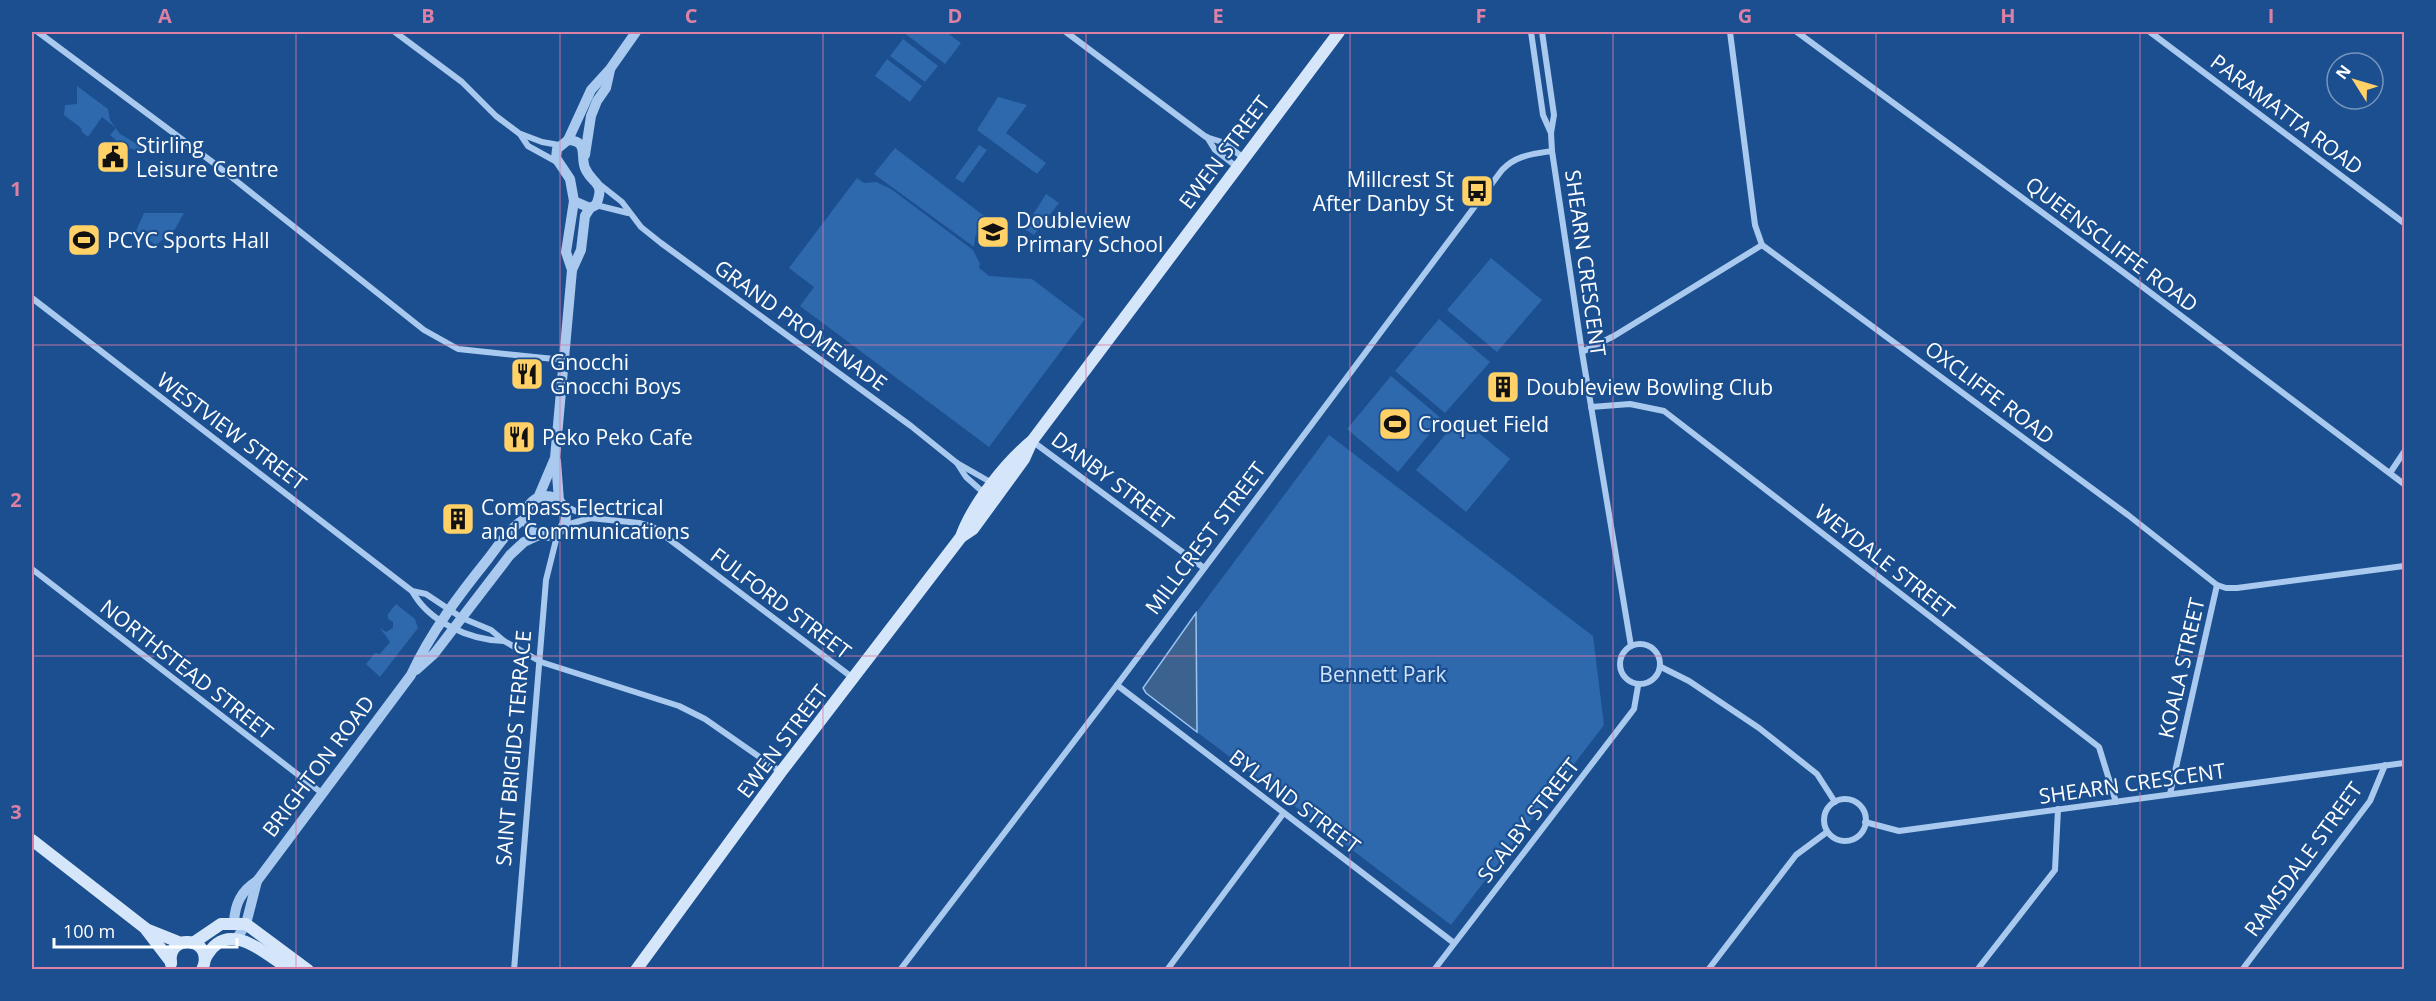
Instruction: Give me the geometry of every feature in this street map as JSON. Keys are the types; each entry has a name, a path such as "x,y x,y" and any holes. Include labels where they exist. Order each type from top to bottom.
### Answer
{"main road":[{"name":"EWEN STREET","path":"636,969 781,772 961,537 974,529 998,487 1024,459 1032,441 1339,32"},
{"path":"32,840 145,928 172,967"},
{"path":"172,967 172,951 221,924 240,923 308,969"},
{"path":"145,928 201,948 203,964"},
{"path":"203,964 211,949 220,941 237,938 291,969"}],"street":[{"path":"38,32 215,164 424,330 458,349 564,360"},
{"path":"395,32 462,82 496,116 520,134 542,142 579,144 585,155"},
{"path":"557,162 556,153 564,143 591,90 610,69 636,32"},
{"path":"1066,32 1206,136 1222,142 1240,163"},
{"name":"SHEARN CRESCENT","path":"1532,32 1543,115 1551,133"},
{"name":"SHEARN CRESCENT","path":"1542,32 1554,115 1551,133 1552,151 1582,352 1631,646"},
{"path":"1582,352 1614,336 1762,245 1755,225 1730,32"},
{"name":"QUEENSCLIFFE ROAD","path":"1797,32 2123,272 2404,484"},
{"name":"PARAMATTA ROAD","path":"2150,32 2404,223"},
{"path":"555,458 538,498 528,508 526,518 528,525 540,535 552,535 560,529 565,520 560,502 555,458 572,270 581,250 585,216 600,196 598,183 585,168 583,162 591,116 606,88 610,69"},
{"path":"520,134 528,146 557,162 570,178 574,201 566,252 572,270"},
{"path":"1206,136 1215,150 1240,163"},
{"name":"MILLCREST STREET","path":"900,969 1117,685 1503,170 1510,162 1520,157 1552,151"},
{"name":"GRAND PROMENADE","path":"598,183 622,202 628,213 661,243 911,426 957,463 998,487"},
{"path":"574,201 593,206"},
{"name":"GRAND PROMENADE","path":"593,206 628,213"},
{"name":"OXCLIFFE ROAD","path":"1762,245 2128,515 2217,585"},
{"name":"WESTVIEW STREET","path":"32,298 412,591 418,602 442,622 487,640 504,641"},
{"name":"WEYDALE STREET","path":"1591,407 1630,404 1664,411 2099,747 2116,801"},
{"name":"DANBY STREET","path":"1032,441 1204,568"},
{"path":"2390,473 2404,452"},
{"name":"GRAND PROMENADE","path":"957,463 966,477 990,498"},
{"path":"538,498 546,496 560,502"},
{"name":"FULFORD STREET","path":"560,502 590,518 639,523 653,527 854,679"},
{"name":"BRIGHTON ROAD","path":"411,675 424,647 448,610 507,534 526,518"},
{"name":"FULFORD STREET","path":"560,529 590,518"},
{"name":"SAINT BRIGIDS TERRACE","path":"514,969 546,580 560,529"},
{"name":"BRIGHTON ROAD","path":"237,938 240,923 235,908 248,886 257,881 411,675 434,654 510,555 524,542 540,535"},
{"path":"2217,585 2237,588 2404,566"},
{"name":"NORTHSTEAD STREET","path":"32,569 323,794"},
{"name":"KOALA STREET","path":"2170,794 2217,585"},
{"name":"WESTVIEW STREET","path":"412,591 426,594 448,610 491,630 504,641 541,662 679,706 705,719 781,772"},
{"path":"1642,643 1657,651 1661,667 1654,681 1638,686 1624,678 1619,662 1627,648 1631,646 1642,643"},
{"path":"1661,667 1689,681 1759,728 1817,774 1835,802"},
{"name":"BYLAND STREET","path":"1117,685 1454,943"},
{"name":"SCALBY STREET","path":"1434,969 1634,709 1638,686"},
{"name":"SHEARN CRESCENT","path":"1865,822 1899,831 2404,763"},
{"name":"RAMSDALE STREET","path":"2242,969 2370,801 2385,765"},
{"path":"1850,800 1858,804 1864,812 1865,822 1862,832 1857,837 1845,841 1836,839 1827,832 1824,822 1825,813 1835,802 1850,800"},
{"path":"1977,969 2055,870 2058,809"},
{"path":"1167,969 1283,813"},
{"path":"1708,969 1796,855 1827,832"}],"green space":[{"path":"903,32 946,32 961,43 945,64"},
{"path":"903,39 938,66 925,82 890,56"},
{"path":"887,59 922,86 910,102 875,76"},
{"path":"77,86 108,109 110,120 115,127 102,117 88,137 81,128 64,115 65,105 77,104"},
{"path":"998,97 1027,105 1006,133 1046,163 1037,174 977,130"},
{"path":"116,128 120,134 142,147 137,152 131,148 127,152 120,148 117,152 111,147 116,140 110,135"},
{"path":"979,145 987,150 963,183 955,178"},
{"path":"895,148 988,219 975,237 974,247 874,174"},
{"path":"857,178 864,183 876,182 891,189 973,250 980,264 979,268 989,276 1032,279 1085,319 989,447 800,306 814,287 789,268"},
{"path":"1046,194 1059,203 1034,235 1024,229"},
{"path":"144,213 184,213 175,229 156,245 136,231"},
{"name":"Croquet Field","path":"1491,258 1542,300 1497,352 1447,310"},
{"name":"Croquet Field","path":"1439,319 1490,362 1445,413 1395,371"},
{"name":"Croquet Field","path":"1391,376 1442,419 1398,472 1347,429"},
{"name":"Croquet Field","path":"1460,417 1510,459 1466,512 1416,470"},
{"name":"Bennett Park","path":"1329,435 1593,636 1604,725 1451,925 1197,732 1196,613"},
{"path":"396,604 415,619 418,628 380,677 366,664 375,653 380,654 390,642 380,628 386,632 393,628 393,622 388,619 388,614"}],"shaded area":[{"path":"1196,613 1197,732 1146,693 1143,688"}],"place":[{"name":"Stirling Leisure Centre","path":"113,157"},
{"name":"Millcrest St After Danby St","path":"1477,191"},
{"name":"Doubleview Primary School","path":"993,232"},
{"name":"PCYC Sports Hall","path":"84,240"},
{"name":"Gnocchi Gnocchi Boys","path":"527,374"},
{"name":"Doubleview Bowling Club","path":"1503,387"},
{"name":"Croquet Field","path":"1395,424"},
{"name":"Peko Peko Cafe","path":"519,437"},
{"name":"Compass Electrical and Communications","path":"458,519"}]}
